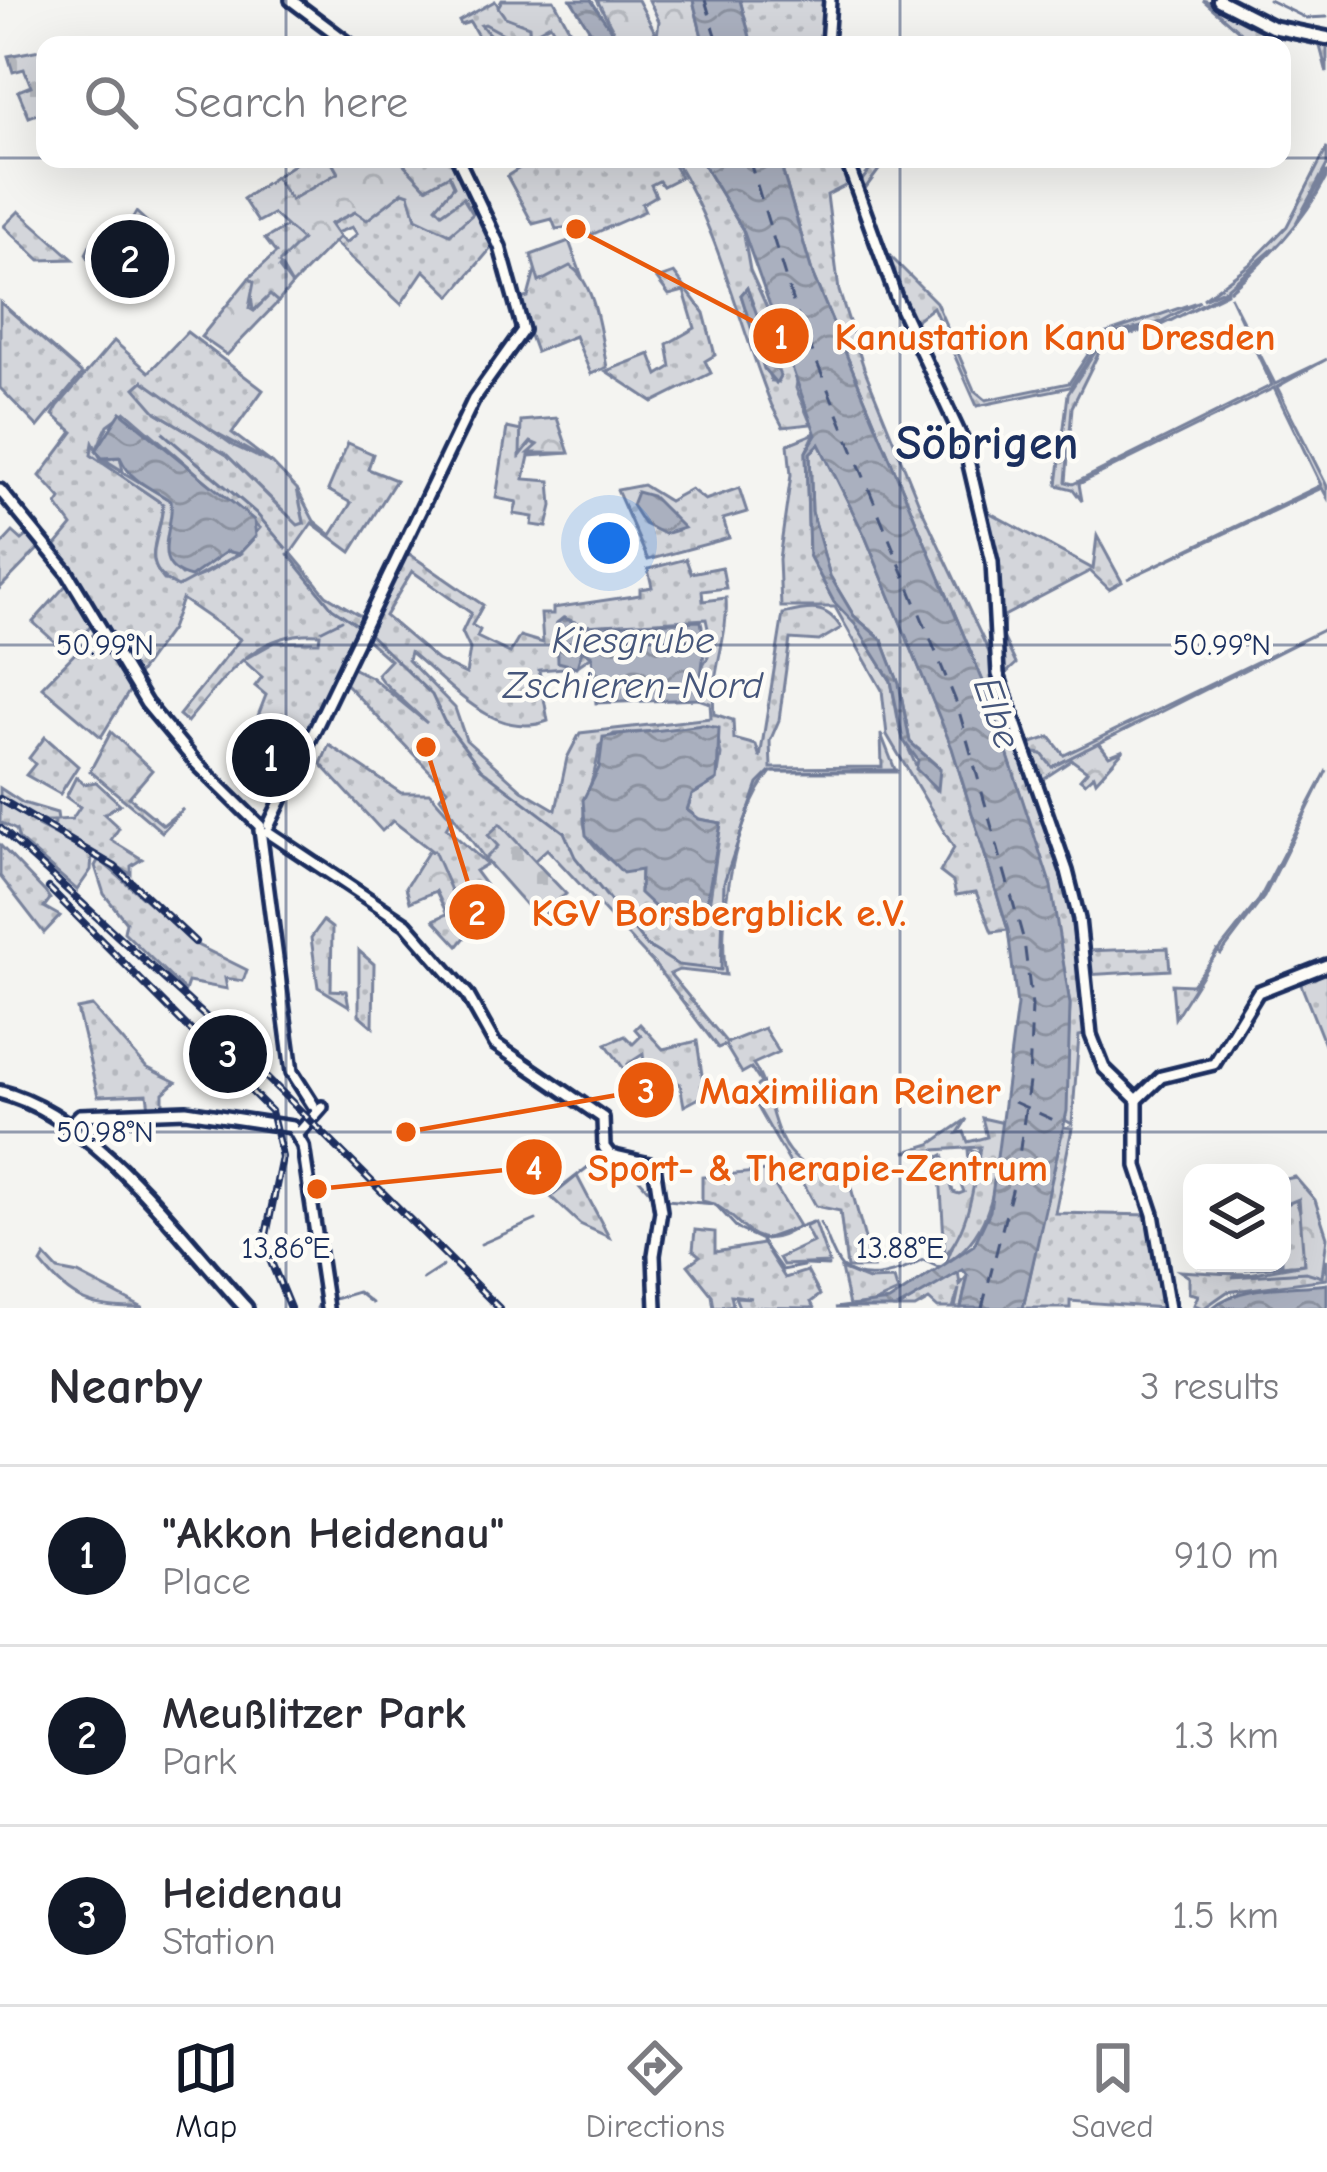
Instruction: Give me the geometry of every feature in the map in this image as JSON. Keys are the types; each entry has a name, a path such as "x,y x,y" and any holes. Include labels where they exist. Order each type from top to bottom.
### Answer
{"main road":[{"path":"1219,0 1276,28 1327,38"},
{"path":"1,1093 75,1123 243,1308"},
{"path":"75,1123 243,1308"}],"street":[{"path":"291,0 339,36"},
{"path":"828,36 830,0"},
{"path":"297,1128 313,1110 292,1072 265,828 474,398 522,333 500,247 462,168"},
{"path":"849,168 897,300 964,443 992,562 996,666 1079,919 1091,1035 1104,1068 1137,1100"},
{"path":"0,490 67,572 138,692 197,764 265,828 406,924 467,994 495,1044 604,1118 604,1148 610,1155 653,1165 660,1198 653,1255 656,1308"},
{"path":"1169,1308 1153,1214 1137,1166 1137,1100 1156,1079 1214,1064 1259,991 1327,965"},
{"path":"75,1123 186,1111 297,1128"},
{"path":"297,1128 326,1302"}],"green space":[{"path":"502,0 554,0 572,34 557,36 550,24 537,36 530,36 529,26 505,17 498,7"},
{"path":"597,0 638,0 657,36 616,36"},
{"path":"649,0 693,0 702,36 657,36 659,21"},
{"path":"740,0 829,0 827,36 750,36"},
{"path":"1203,0 1327,40 1327,73 1320,46 1291,36 1245,36"},
{"path":"495,1 506,17 529,25 530,36 478,36 470,22 461,25 459,21"},
{"path":"481,25 507,36 490,36"},
{"path":"36,51 36,114 29,117 18,91 31,86 24,69 13,72 8,56"},
{"path":"1327,148 1327,165 1296,223 1327,171 1326,178 1295,225 1271,253 1229,291 1273,249 1226,289 1203,299 1250,264 1287,226"},
{"path":"288,168 335,168 338,173 290,201 275,177"},
{"path":"335,168 407,168 426,188 449,175 454,186 436,207 442,213 463,198 473,214 450,234 416,218 409,194 403,192 367,220 355,212 330,224 339,237 292,285 279,263 302,240 273,214 258,222 243,199 275,177 291,200 338,173"},
{"path":"407,168 459,168 493,246 451,296 424,270 401,304 334,242 339,237 346,243 357,234 352,227 336,233 330,225 355,212 367,219 403,192 409,193 416,218 436,223 442,214 436,207 449,176 426,188"},
{"path":"520,168 676,168 681,177 663,186 659,181 651,185 656,196 642,204 645,211 584,238 578,226 556,229 552,219 533,224 507,176"},
{"path":"679,168 705,168 743,230 750,270 798,376 796,388 811,424 783,427 772,406 704,218","holes":["747,288 778,382 771,381 741,295"]},
{"path":"782,168 846,168 849,184 827,195 839,291 864,368 918,501 995,665 1003,694 999,704 1064,873 1089,1034 1079,1036 1072,1124 1065,1120 1070,1004 1050,886 985,686 813,275"},
{"path":"871,168 880,168 864,190 888,254 936,302 974,390 986,400 1069,383 1101,335 1200,301 1158,323 1104,336 1070,387 977,406 933,307 911,324 859,187 859,177 863,179"},
{"path":"19,211 73,259 40,260 4,226"},
{"path":"136,212 160,234 136,291 104,267 96,271 86,254 96,234 114,250"},
{"path":"287,226 303,240 279,268 292,285 278,302 270,296 253,311 249,278 276,253 265,239"},
{"path":"569,241 581,274 570,266 539,282 531,255"},
{"path":"570,265 592,298 607,367 591,374 575,336 536,352 517,300 528,297 535,271 540,281"},
{"path":"674,273 704,313 715,355 705,361 711,373 653,402 606,371 650,354 658,375 671,367 667,344 695,328 684,291 669,295 657,279"},
{"path":"249,278 254,282 249,308 254,311 270,295 278,302 227,355 201,337"},
{"path":"1230,296 1275,384 1327,359 1277,387 1327,486 1327,497 1322,488 1127,579 1321,485 1274,388 1079,484 1082,501 1073,489 1057,485 1068,394 1103,340 1168,321 1104,342 1072,407 1066,482 1073,484 1272,385"},
{"path":"0,302 82,374 38,427 0,388"},
{"path":"187,332 263,390 232,433 273,464 200,424 156,412 227,455 282,510 304,522 297,489 314,521 331,535 351,503 328,490 348,443 373,454 368,469 396,480 351,552 312,523 291,553 326,595 366,619 305,742 292,734 262,742 251,734 266,695 255,686 262,677 243,660 275,642 319,642 320,634 278,639 260,648 244,659 229,673 187,722 179,715 240,639 182,599 171,629 134,680 52,550 72,526 57,505 61,499 40,476 73,432 53,415 114,341 149,372","holes":["126,412 260,528 232,557 207,573 164,580 153,553 163,504 92,455 94,444 94,453 123,471 120,457 109,459 96,450 108,425"]},
{"path":"143,381 234,446 273,464 297,489 304,523 298,525 227,455 156,412 135,388"},
{"path":"557,418 569,453 529,453 538,445 531,442 520,455 521,421"},
{"path":"507,428 521,431 521,455 531,442 538,445 531,453 569,453 529,456 524,479 550,481 552,506 547,527 532,525 533,517 514,514 517,502 496,498"},
{"path":"815,433 806,452 809,555 834,602 855,624 891,681 900,730 918,770 935,789 940,768 910,742 899,684 882,640 854,616 830,576 812,512 810,453 820,444 865,536 952,747 1008,930 992,932 976,892 956,895 953,882 940,872 954,848 887,735 882,690 835,607 781,607 779,559 791,475 788,444"},
{"path":"93,443 101,459 171,501 167,548 181,575 199,570 227,551 239,554 178,587 165,579 154,562 163,504 91,455"},
{"path":"643,485 669,501 691,489 705,500 739,488 747,512 723,519 729,538 648,560 617,490"},
{"path":"983,509 1093,569 1097,536 1122,582 1109,589 1090,571 1004,616 1003,637 1016,664 1002,677 1026,745 1050,737 1064,755 1327,628 1052,767 1027,752 999,673 1004,670 1002,613"},
{"path":"13,532 22,540 29,534 41,546 0,588 0,546"},
{"path":"408,553 483,605 472,625 480,630 477,637 510,653 520,636 543,643 541,614 553,614 553,608 640,595 640,589 652,587 648,569 686,559 691,573 722,567 726,588 702,591 703,601 726,598 714,714 733,720 734,739 756,745 760,758 783,614 816,609 835,620 841,628 819,641 790,639 779,720 770,741 771,768 882,767 881,734 896,772 771,772 748,814 732,869 724,926 726,975 679,970 670,974 727,1043 764,1028 779,1052 753,1064 765,1089 782,1140 799,1161 790,1163 749,1092 761,1083 751,1068 742,1073 725,1045 718,1048 655,965 547,849 534,861 500,825 499,846 485,859 440,797 447,789 343,681 350,667 371,677 427,723 382,681 377,674 390,660 365,638","holes":["412,571 471,613 462,632 470,649 466,674 437,660 385,616","563,618 585,626 706,619 710,638 702,647 708,657 698,675 698,699 710,703 711,718 580,733 567,758 556,810 522,790 466,740 455,708 408,660 410,652 491,716 528,725 548,721 539,670 576,667 592,656 582,650 579,659 557,649 557,623","716,727 721,755 717,780 692,795 687,810 699,819 721,823 708,913 700,920 672,923 640,893 641,869 623,872 589,838 585,804 599,746 614,734"]},
{"path":"68,583 91,626 67,653 33,622"},
{"path":"96,632 130,690 101,737 42,687"},
{"path":"111,732 152,770 129,797 163,825 183,809 162,832 90,771"},
{"path":"45,737 78,766 60,794 26,775 35,764 29,758"},
{"path":"1099,743 1109,756 1124,750 1096,781 1094,775 1085,783 1080,779 1087,771 1072,760 1037,783 1027,752 1042,754 1052,767"},
{"path":"329,745 401,793 430,793 452,818 446,828 487,864 475,871 490,891 485,897 490,907 458,946 434,920 459,908 432,851 393,821 382,831 321,764"},
{"path":"1327,770 1264,897 1218,952 1259,900"},
{"path":"76,777 84,784 96,782 120,804 104,814 119,828 111,840 142,859 131,866 131,874 51,829 55,821 40,821 38,826 92,855 91,870 77,890 19,840 16,830 0,822 0,788 23,803 57,813 58,820 72,819 80,807 66,797"},
{"path":"500,824 566,894 539,920 485,859 498,846 488,835"},
{"path":"1053,824 1058,825 1080,903 1087,951 1168,948 1170,970 1085,975 1080,919"},
{"path":"0,845 50,899 44,907 60,916 44,933 0,876"},
{"path":"434,851 459,909 447,914 436,891 410,902 406,887 428,852"},
{"path":"99,859 197,945 247,970 243,981 225,978 227,989 188,982 185,991 124,932 126,922 104,894 95,866"},
{"path":"323,921 332,928 331,990 346,991 349,1006 318,987 311,938"},
{"path":"359,951 374,964 373,1027 359,1015"},
{"path":"1210,962 1175,1018 1172,984 1192,985"},
{"path":"1327,967 1327,1050 1298,977"},
{"path":"92,1006 146,1067 176,1082 163,1093 163,1108 149,1108 147,1094 98,1096 77,1009"},
{"path":"640,1024 663,1049 697,1041 705,1095 684,1106 680,1084 660,1071 658,1061 644,1063 643,1054 628,1064 633,1074 629,1076 606,1044 625,1036 633,1044 641,1036 635,1029"},
{"path":"982,1118 1004,1123 995,1183 975,1236 946,1263 969,1203 980,1147 905,1152 931,1144 967,1119 958,1133 964,1132 968,1142 987,1137"},
{"path":"1062,1127 1072,1128 1055,1213 1151,1215 1164,1308 1070,1301 1070,1308 1023,1308"},
{"path":"968,1149 979,1154 972,1193 965,1220 945,1255 939,1157 943,1155 953,1192 959,1194 964,1192 959,1179 969,1162"},
{"path":"837,1161 847,1173 873,1268 847,1268 840,1211 816,1206 794,1166"},
{"path":"766,1171 799,1226 781,1236 756,1236 702,1201 702,1177"},
{"path":"577,1176 609,1237 580,1224 551,1197"},
{"path":"1291,1178 1315,1200 1327,1237 1322,1277 1306,1272 1232,1277 1291,1272 1291,1266 1304,1264 1299,1199 1291,1202"},
{"path":"1295,1197 1303,1221 1304,1264 1291,1265 1291,1200"},
{"path":"815,1222 829,1263 783,1265 779,1258 813,1242 805,1227"},
{"path":"695,1230 715,1232 715,1252 763,1244 785,1278 807,1271 820,1295 811,1302 814,1308 739,1307 735,1297 752,1298 731,1295 733,1305 714,1308 712,1295 688,1265 700,1256 693,1250"},
{"path":"45,1256 58,1270 78,1274 143,1308 84,1300 52,1276 41,1263"},
{"path":"1327,1259 1327,1279 1227,1292 1204,1308 1194,1305 1198,1295 1189,1293 1189,1277 1180,1271 1252,1274 1325,1270"},
{"path":"841,1269 868,1280 894,1279 898,1292 869,1305 849,1306"},
{"path":"958,1271 960,1285 968,1275 961,1308 955,1308 959,1289 953,1308 938,1308 929,1300 915,1308 897,1308"}],"water":[{"path":"571,0 591,0 615,36 593,36"},
{"path":"693,0 740,0 750,36 702,36"},
{"path":"705,168 782,168 813,275 985,686 1051,886 1070,1004 1067,1111 1023,1308 961,1308 968,1276 963,1270 897,1308 835,1308 889,1301 974,1245 990,1211 1017,1005 1008,930 952,748 865,536 819,444 810,453 812,512 830,576 854,616 882,640 899,684 910,742 940,769 938,790 916,769 918,760 903,740 891,681 855,624 834,602 809,555 806,452 816,435 743,230"},
{"path":"747,288 780,376 776,383 764,369 741,295"},
{"path":"121,412 254,520 256,536 239,554 227,551 191,577 170,565 166,545 171,501 135,478 120,457 102,458 96,451"},
{"path":"637,492 652,496 684,528 664,534 644,524 632,505"},
{"name":"Kiesgrube Zschieren-Nord","path":"564,618 585,626 701,621 705,645 698,699 596,703 592,656 582,650 577,667 558,662 557,623"},
{"path":"703,725 719,728 717,780 692,795 687,810 699,819 721,823 705,911 672,923 640,893 641,870 623,873 586,835 583,800 599,768 603,737"},
{"path":"1327,1284 1327,1308 1212,1308 1251,1291"}],"waterway":[{"path":"1269,0 1306,18 1327,17"},
{"path":"163,433 256,513 286,548"},
{"path":"288,554 332,608 359,626"},
{"path":"322,630 342,620"},
{"path":"368,633 432,695 444,721 481,769 564,832 575,857 646,945 678,965 721,970 724,882 758,784 770,772"},
{"path":"774,772 897,770"},
{"path":"552,1195 597,1160 620,1166"},
{"path":"639,1179 654,1196"},
{"path":"666,1200 715,1204 738,1229 762,1240 813,1222"},
{"path":"481,1244 536,1220"},
{"path":"820,1223 839,1263 851,1273 883,1275 923,1260 938,1267"},
{"path":"762,1242 782,1270 803,1266"},
{"path":"806,1265 828,1266"},
{"path":"423,1279 443,1266"},
{"path":"331,1300 358,1292 372,1303"},
{"path":"317,1308 320,1303"}],"ferry route":[{"path":"705,0 716,36"},
{"path":"752,168 795,309 957,704 1024,941 1032,1006 1029,1082 1017,1171 982,1308"},
{"path":"1014,1102 1058,1122"}],"railway":[{"path":"0,799 115,867 195,942"},
{"path":"0,828 207,1018 499,1308"},
{"path":"49,888 271,1111 282,1157 264,1245 290,1308"}],"place":[{"name":"Kanustation Kanu Dresden","path":"576,229"},
{"name":"Meußlitzer Park","path":"130,259"},
{"name":"KGV Borsbergblick e.V.","path":"426,747"},
{"name":"\"Akkon Heidenau\"","path":"271,758"},
{"name":"Heidenau","path":"228,1054"},
{"name":"Maximilian Reiner","path":"406,1132"},
{"name":"Sport- & Therapie-Zentrum","path":"317,1189"}],"district":[{"name":"Söbrigen","path":"987,443"}],"water label":[{"name":"Elbe","path":"997,713"}]}
